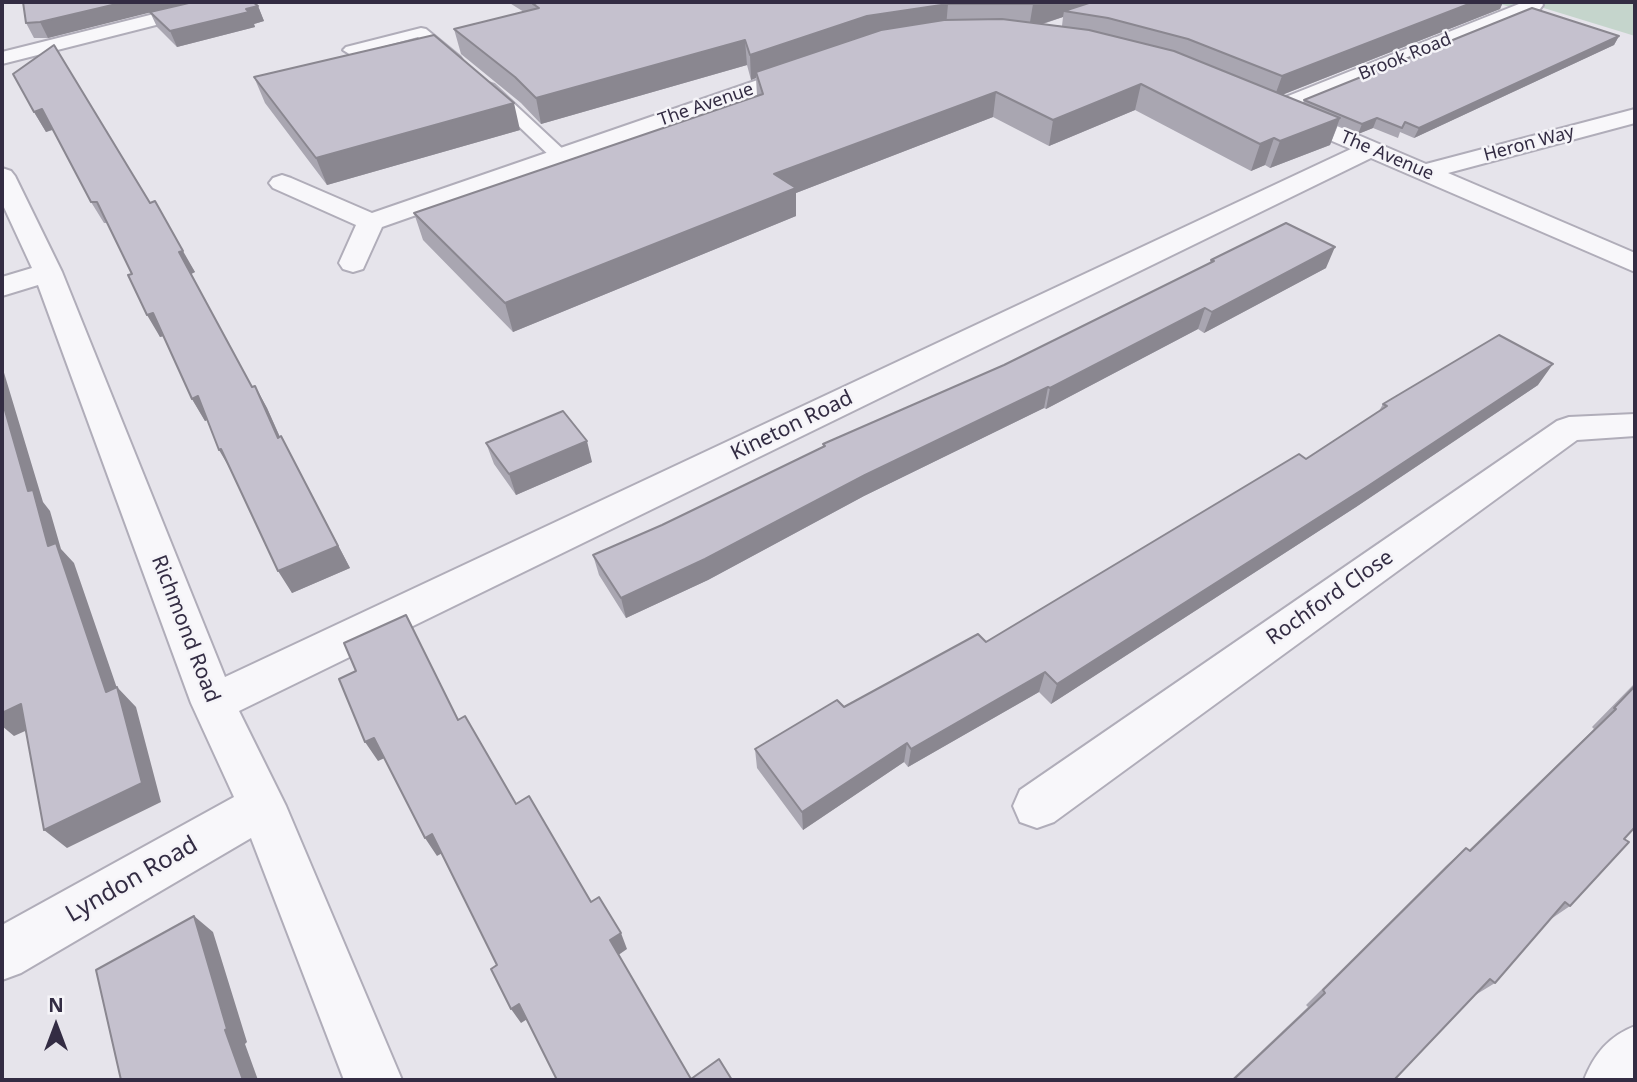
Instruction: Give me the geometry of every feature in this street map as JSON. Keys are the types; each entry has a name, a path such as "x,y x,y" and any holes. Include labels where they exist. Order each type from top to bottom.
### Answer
{"street":[{"path":"2,58 224,2"},
{"name":"Brook Road","path":"1276,109 1533,5"},
{"name":"The Avenue","path":"371,222 822,65"},
{"name":"The Avenue","path":"1251,99 1635,263"},
{"name":"Heron Way","path":"1424,172 1635,116"},
{"name":"Kineton Road","path":"213,703 1371,149"},
{"name":"Richmond Road","path":"2,176 48,272 213,703 262,806 373,1080"},
{"path":"282,183 371,222 352,263"},
{"path":"2,287 48,272"},
{"name":"Rochford Close","path":"1037,806 1569,429 1635,425"},
{"name":"Lyndon Road","path":"2,954 262,806"},
{"path":"1613,1080 1635,1054"}],"lane":[{"path":"351,50 421,32 513,110 560,156"}],"shaded area":[{"path":"1493,2 1635,2 1635,36 1534,5 1521,10"}],"building":[{"path":"23,2 125,2 26,23"},
{"path":"193,2 253,2 258,6 246,9 249,12 170,31 150,12"},
{"path":"1041,2 948,4 867,16 750,55 745,40 536,98 515,77 454,29 539,8 533,4"},
{"path":"1092,2 1474,2 1282,76 1188,39 1108,18 1064,11"},
{"path":"1532,8 1619,36 1419,128 1405,122 1402,128 1377,118 1362,124 1304,100"},
{"path":"1002,19 1089,30 1174,51 1340,118 1280,141 1274,138 1260,144 1141,84 1053,120 996,92 774,174 796,188 505,303 414,213 763,94 756,72 881,30 944,20"},
{"path":"434,35 514,103 316,158 254,77"},
{"path":"54,45 150,203 155,201 183,251 179,252 252,387 255,386 278,438 281,436 338,546 278,571 221,449 219,450 198,396 192,399 153,313 147,315 128,275 132,274 97,202 91,202 42,109 34,112 13,74"},
{"path":"1286,223 1335,247 1212,312 1205,308 1050,388 865,475 705,559 621,598 593,555 662,525 825,446 823,444 1004,365"},
{"path":"1499,335 1553,364 1368,486 1057,684 1045,672 911,749 907,743 802,812 755,749 837,700 844,707 978,634 986,642 1299,454 1306,459 1387,406 1383,404"},
{"path":"2,400 28,491 33,490 48,546 56,543 106,692 117,687 142,783 44,830 21,704 2,713"},
{"path":"563,411 587,441 509,474 486,443"},
{"path":"406,615 458,720 465,716 516,804 529,796 591,902 599,897 621,933 610,940 691,1079 719,1059 732,1080 557,1080 519,1004 511,1009 491,969 497,965 432,834 425,838 374,738 365,742 339,679 356,671 344,643"},
{"path":"1635,686 1635,827 1624,839 1629,842 1570,906 1565,902 1495,983 1490,979 1394,1080 1233,1080 1325,993 1323,990 1466,848 1470,851 1616,709 1614,708"},
{"path":"194,916 227,1029 225,1030 243,1080 121,1080 96,970"}]}
